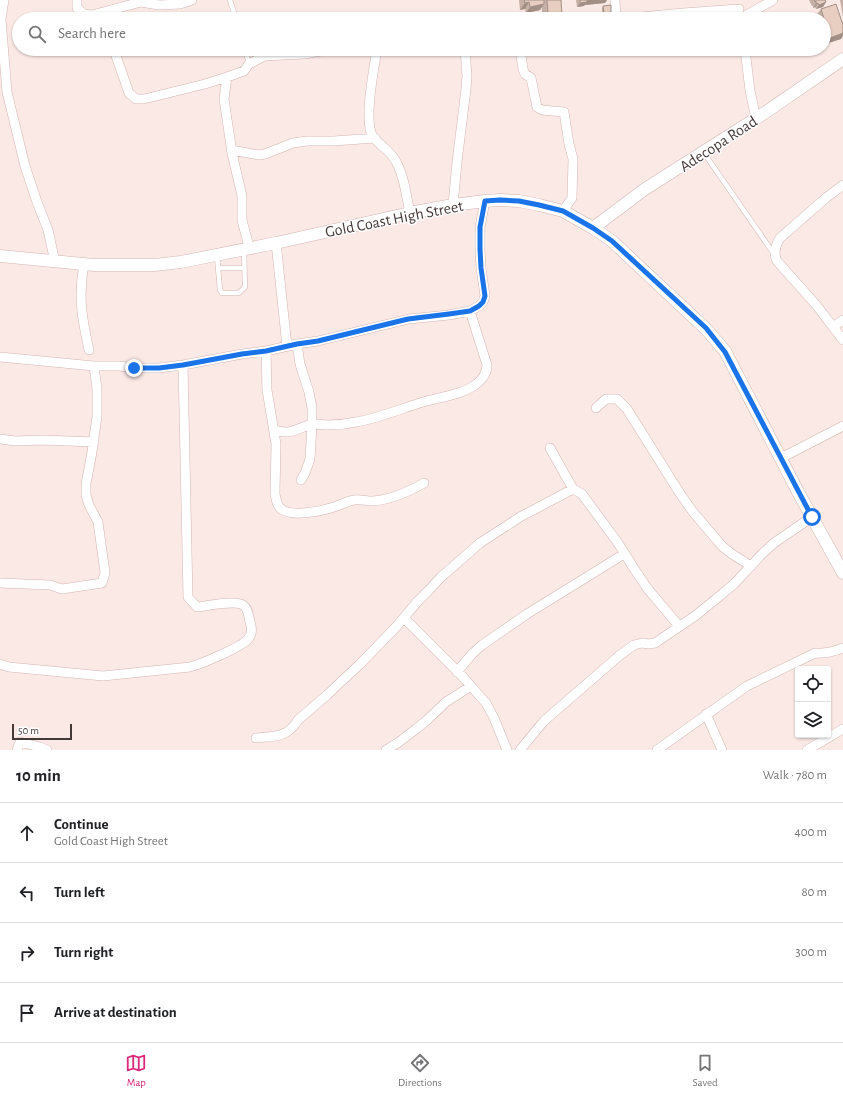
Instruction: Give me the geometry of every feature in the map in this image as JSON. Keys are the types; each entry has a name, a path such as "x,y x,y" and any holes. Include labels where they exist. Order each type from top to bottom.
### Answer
{"street":[{"path":"4,0 1,19 7,92 25,166 48,230 55,262"},
{"path":"77,0 77,8 82,12"},
{"path":"103,12 141,2 159,5 180,4 192,0"},
{"path":"615,0 616,12"},
{"path":"712,12 741,11 774,0"},
{"path":"116,56 129,93 136,99 144,99 227,78 244,71 249,64 264,56"},
{"path":"376,56 369,116 370,126 376,141 387,149 394,158 404,184 410,213"},
{"path":"453,205 466,88 466,56"},
{"path":"521,56 522,69 525,74 531,78 537,107 542,110 564,112 569,144 572,152 572,198 563,211"},
{"path":"746,56 750,91 756,118"},
{"name":"Adecopa Road","path":"593,228 645,189 756,118 843,58"},
{"path":"227,78 224,99 231,150 242,196 242,220 246,248"},
{"path":"231,150 259,155 294,143 307,141 375,138"},
{"path":"843,185 827,196 780,238 776,244 775,256 777,261 817,306 843,340"},
{"name":"Gold Coast High Street","path":"0,256 84,264 155,265 180,262 276,243 410,213 453,205 500,200 519,201 563,211 612,241 706,328 716,340 725,352 843,573"},
{"path":"0,357 94,366 159,368 318,341 408,319 470,311 483,302 485,296 481,268 480,227 485,201"},
{"path":"276,243 287,346"},
{"path":"84,264 81,281 81,302 83,322 90,350"},
{"path":"274,430 285,432 294,431 312,424 337,425 367,420 422,402 453,394 476,384 483,377 487,370 487,365 470,311"},
{"path":"833,327 843,320"},
{"path":"297,344 300,364 309,392 312,408 310,459 306,473 301,480"},
{"path":"266,351 267,390 276,444 275,494 279,507 282,510 299,514 334,507 349,501 364,499 371,501 393,497 408,492 424,483"},
{"path":"0,664 9,667 57,672 103,676 120,675 190,667 200,664 234,648 249,639 251,635 251,627 246,608 243,605 227,603 196,607 188,597 183,365"},
{"path":"0,582 50,585 62,589 102,584 105,573 98,522 89,505 86,495 86,484 97,416 97,389 94,366"},
{"path":"596,408 606,399 617,399 627,409 674,485 694,512 722,546 751,566"},
{"path":"781,458 843,426"},
{"path":"0,439 15,441 42,440 94,442"},
{"path":"550,448 573,489 582,494 618,543 647,588 679,626"},
{"path":"256,738 283,735 293,727 298,720 360,664 440,578 480,543 520,517 573,489"},
{"path":"520,750 544,721 620,655 634,645 642,643 655,643 695,616 728,589 774,543 812,517"},
{"path":"458,672 472,654 482,645 527,614 624,554"},
{"path":"404,618 458,672 486,704 491,712 507,750"},
{"path":"657,750 747,686 814,653 830,652 843,648"},
{"path":"386,750 416,729 446,702 471,686"},
{"path":"706,714 722,750"},
{"path":"807,750 843,729"},
{"path":"18,750 20,742 47,750"}],"lane":[{"path":"230,0 234,12"},
{"path":"247,56 249,64"},
{"path":"703,152 775,256"},
{"path":"217,254 220,290 222,293 239,293 245,287 244,268 246,248"},
{"path":"218,268 244,268"}],"building":[{"path":"524,0 544,0 544,4 530,7 529,2 525,3"},
{"path":"547,0 561,0 562,12 548,12"},
{"path":"580,0 587,0 587,2 580,3"},
{"path":"814,0 825,0 826,2 819,5 818,3 816,4 816,1 815,2"},
{"path":"836,4 843,25 843,33 831,38 831,12 822,12 821,9"},
{"path":"611,5 611,12 604,12 603,6"}],"route":[{"path":"134,368 159,368 183,365 266,351 318,341 408,319 470,311 483,302 485,296 481,268 480,227 485,201 519,201 539,205 563,211 612,241 706,328 725,352 812,517"}]}
